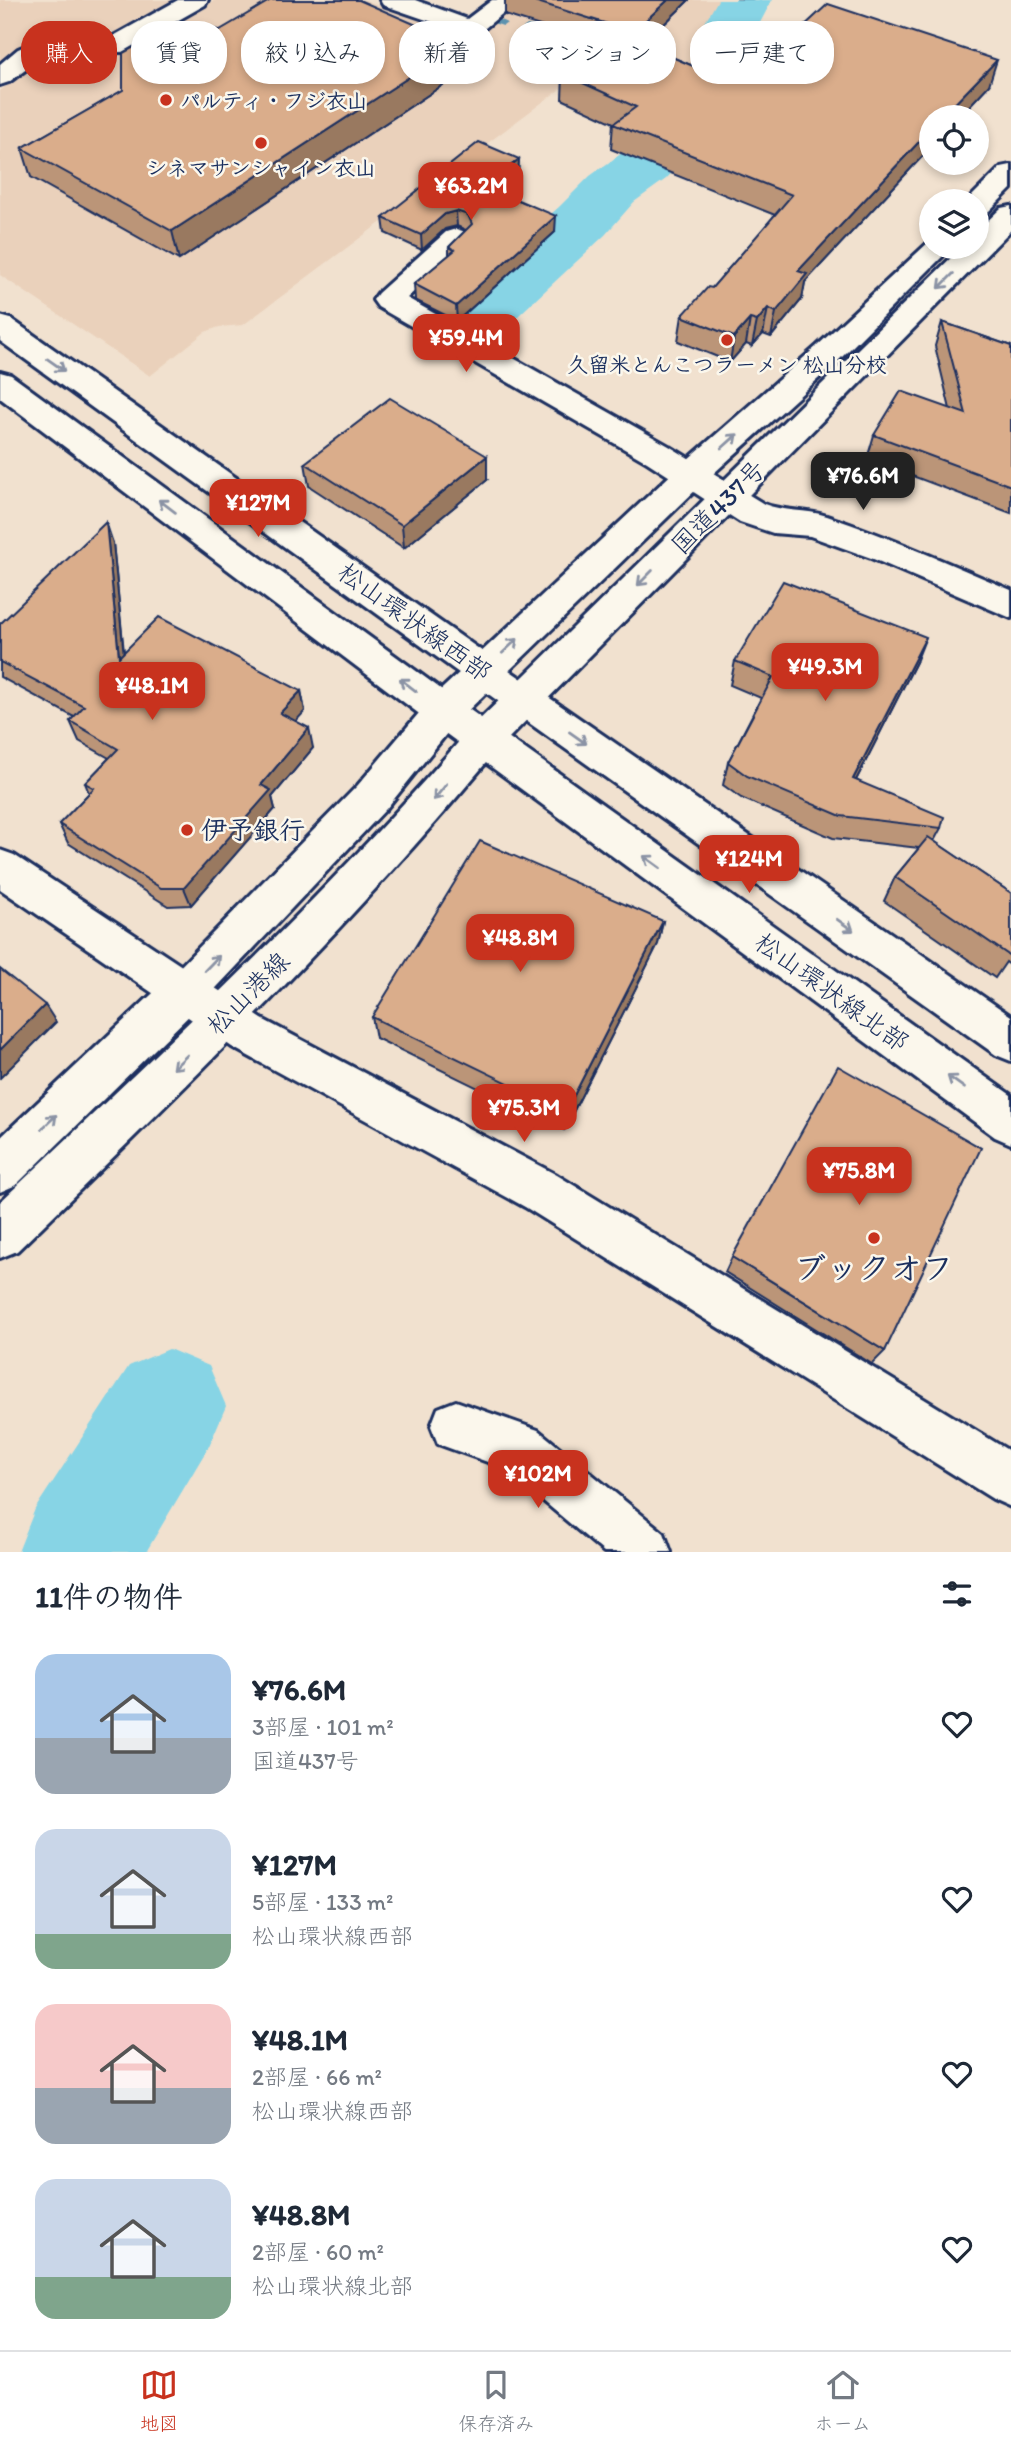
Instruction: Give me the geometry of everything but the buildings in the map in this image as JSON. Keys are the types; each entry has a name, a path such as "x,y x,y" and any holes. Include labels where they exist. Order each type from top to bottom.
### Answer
{"main road":[{"path":"0,77 27,54 42,46 113,47 196,0"},
{"path":"392,0 470,28 507,0"},
{"path":"989,195 1011,173"},
{"name":"国道437号","path":"483,740 1011,214"},
{"path":"456,237 388,300 691,475 726,499 774,521 813,524 883,549 1011,606"},
{"name":"国道437号","path":"443,711 691,475 828,353 926,259"},
{"name":"松山環状線西部","path":"0,326 523,699"},
{"name":"松山環状線西部","path":"0,382 483,740"},
{"path":"523,699 1011,1041"},
{"name":"松山港線","path":"0,1169 184,992 372,797 443,711"},
{"name":"松山港線","path":"0,1234 225,1018 430,804 483,740"},
{"name":"松山環状線北部","path":"483,740 1011,1122"},
{"path":"0,867 247,1033 541,1191 1011,1480"},
{"path":"456,1426 520,1448 645,1552"}],"shaded area":[{"path":"0,0 180,0 142,21 131,21 131,27 117,35 117,21 21,21 21,50 0,65"},
{"path":"215,0 365,0 421,21 399,21 399,84 495,84 495,21 488,21 515,0 737,0 723,21 690,21 690,79 676,74 676,21 509,21 509,84 567,84 243,325 219,327 205,332 150,376 0,275 0,91 21,74 21,84 117,84 117,56 131,49 131,84 227,84 227,21 179,21"}],"water":[{"path":"737,0 752,0 741,21 723,21"},
{"path":"676,74 690,79 690,84 715,84 667,151 650,169 616,191 606,185 650,153 619,84 676,84"}],"waterway":[{"path":"465,327 582,221 612,189 644,166 669,140 692,97 720,68 724,38 745,0"},
{"path":"493,20 503,23"},
{"path":"78,1552 169,1406"}],"place":[{"name":"パルティ・フジ衣山","path":"166,100"},
{"name":"シネマサンシャイン衣山","path":"261,143"},
{"name":"久留米とんこつラーメン 松山分校","path":"727,340"},
{"name":"伊予銀行","path":"187,830"},
{"name":"ブックオフ","path":"874,1238"}]}
